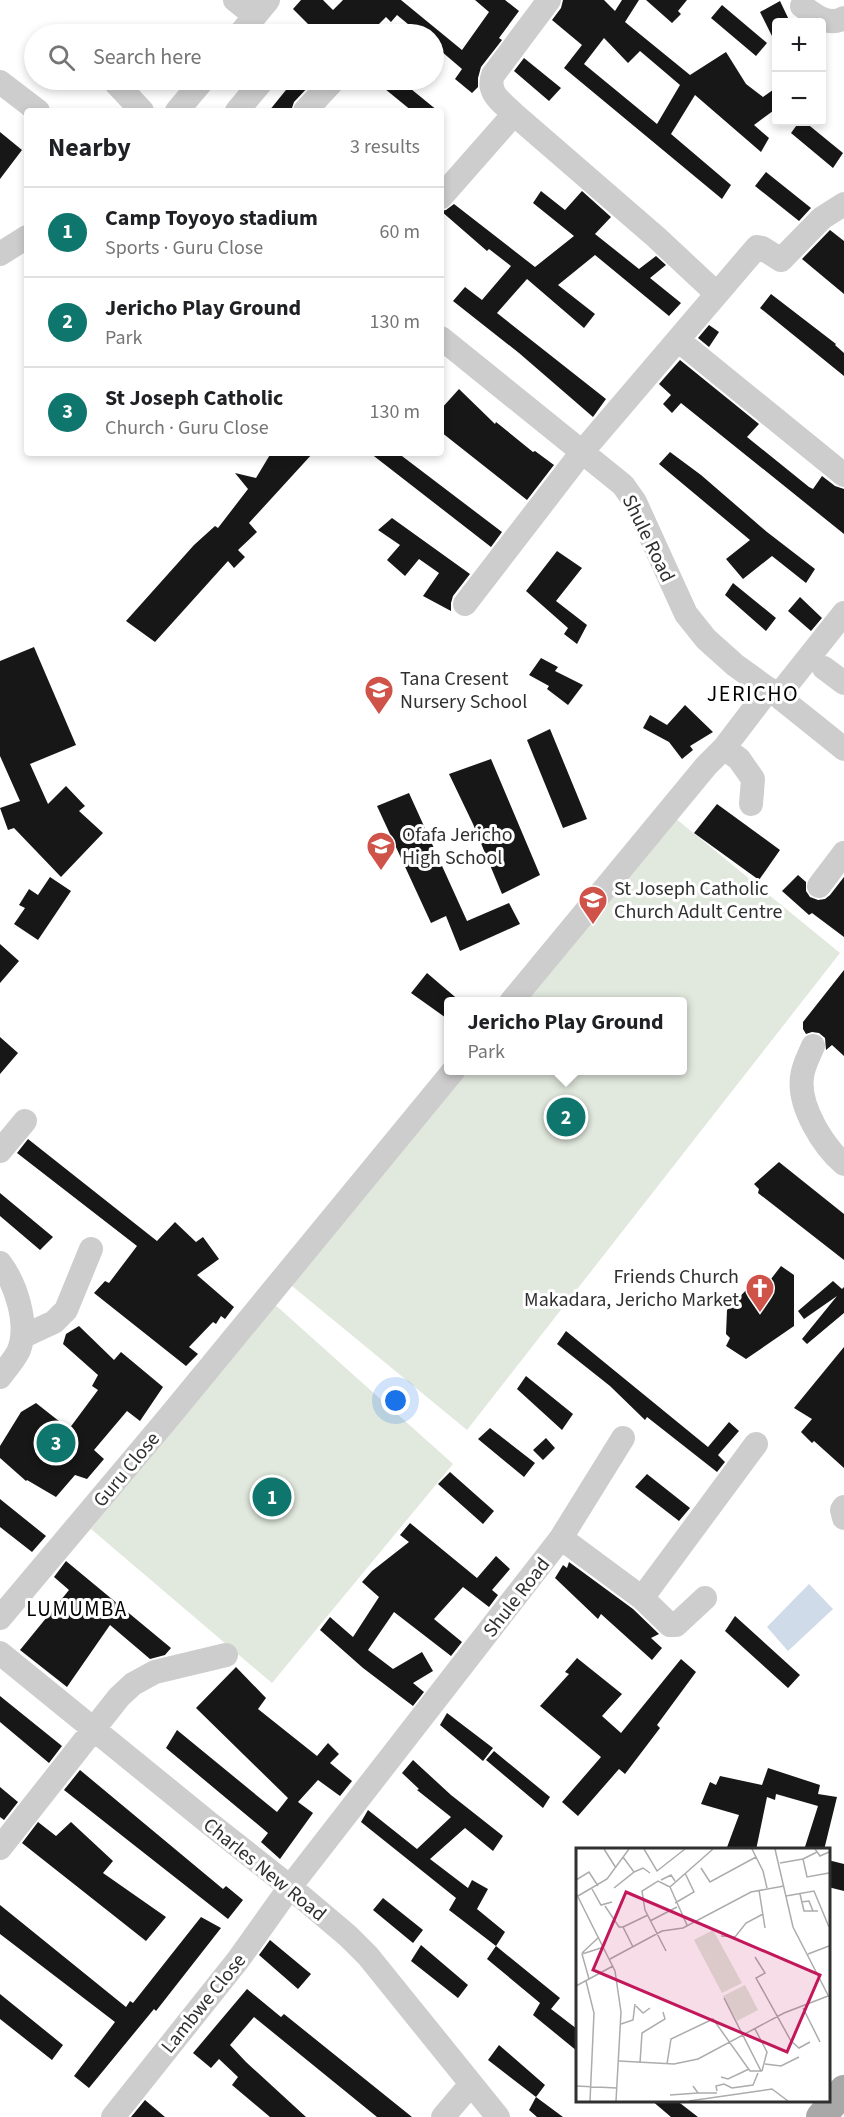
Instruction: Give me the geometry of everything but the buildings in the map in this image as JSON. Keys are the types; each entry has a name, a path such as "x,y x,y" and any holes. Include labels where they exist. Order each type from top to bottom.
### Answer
{"main road":[{"path":"821,2117 844,2090"}],"street":[{"path":"235,0 254,17"},
{"path":"549,0 491,81 493,93 717,294"},
{"path":"802,6 820,19 831,22 844,18"},
{"path":"0,82 34,108"},
{"path":"122,90 139,108"},
{"path":"179,108 194,90"},
{"path":"308,108 325,90"},
{"path":"444,194 514,114"},
{"path":"465,604 582,452 757,247 759,246 781,260 822,218 844,204"},
{"path":"0,254 24,239"},
{"name":"Shule Road","path":"444,340 623,485 635,502 686,614 706,639 735,665 844,749"},
{"path":"678,340 844,475"},
{"path":"515,997 706,766 844,613"},
{"path":"824,668 844,683"},
{"path":"724,748 739,759 753,779 751,804"},
{"path":"819,886 844,853"},
{"path":"813,1046 801,1079 805,1098 813,1125 835,1156 844,1164"},
{"name":"Guru Close","path":"0,1618 451,1075"},
{"path":"0,1151 25,1121"},
{"path":"22,1337 54,1322 66,1310 92,1249"},
{"path":"0,1263 13,1284 18,1300 22,1337 19,1350 0,1377"},
{"path":"561,1538 623,1438"},
{"path":"642,1598 756,1444"},
{"path":"844,1507 842,1510 844,1518"},
{"name":"Shule Road","path":"290,1887 561,1538 642,1598 670,1625 676,1625 705,1598"},
{"name":"Charles New Road","path":"0,1653 348,1936 368,1956 498,2117"},
{"path":"0,1848 119,1697 143,1677 155,1672 226,1655"},
{"name":"Lambwe Close","path":"113,2117 238,1960 290,1887"},
{"path":"443,2117 471,2084"}],"shaded area":[{"path":"669,813 840,953 467,1430 286,1281 455,1075 687,1075 687,997 518,997"},
{"path":"272,1302 453,1464 272,1683 91,1529"},
{"path":"809,1584 833,1609 788,1651 767,1627"}],"place":[{"name":"Tana Cresent Nursery School","path":"379,716"},
{"name":"Ofafa Jericho High School","path":"381,872"},
{"name":"St Joseph Catholic Church Adult Centre","path":"593,926"},
{"name":"Jericho Play Ground","path":"566,1117"},
{"name":"Friends Church Makadara, Jericho Market","path":"760,1314"},
{"name":"St Joseph Catholic","path":"56,1443"},
{"name":"Camp Toyoyo stadium","path":"272,1497"}],"district":[{"name":"JERICHO","path":"753,693"},
{"name":"LUMUMBA","path":"77,1609"}]}
